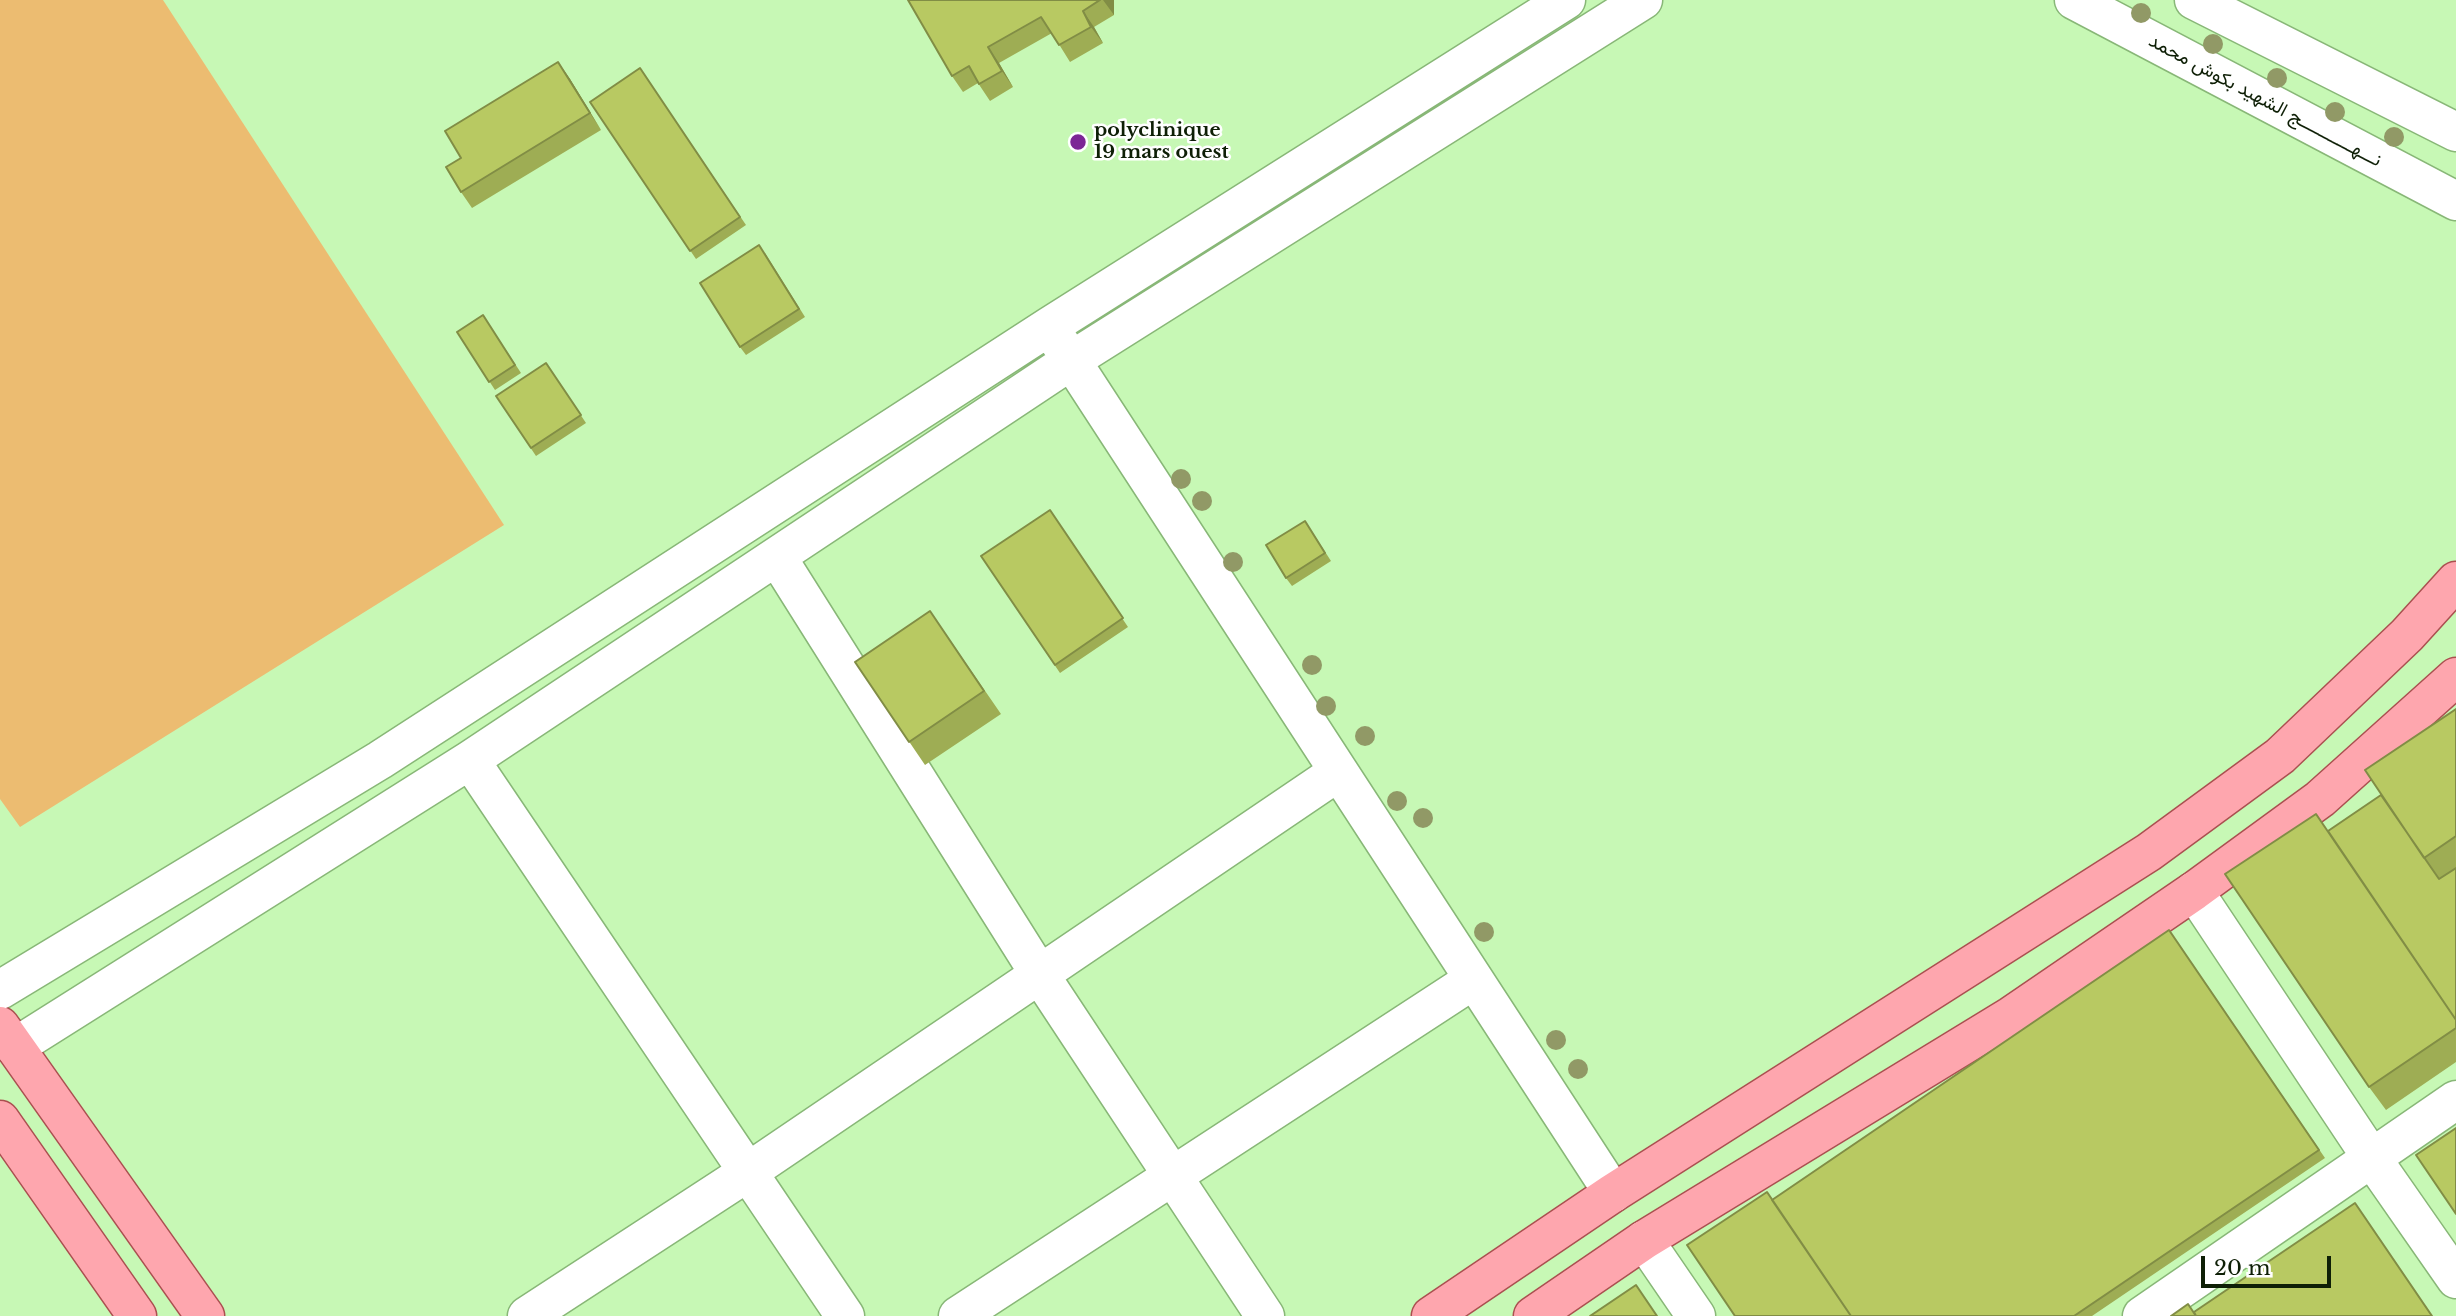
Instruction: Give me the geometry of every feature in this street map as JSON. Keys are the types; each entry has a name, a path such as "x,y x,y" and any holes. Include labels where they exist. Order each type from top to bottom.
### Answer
{"main road":[{"path":"1431,1316 1613,1193 2149,852 2280,756 2407,635 2456,581"},
{"path":"1532,1316 1644,1240 2011,1016 2194,891 2320,799 2456,677"},
{"path":"8,1037 205,1316"},
{"path":"0,1120 137,1316"}],"street":[{"path":"0,990 380,760 1049,326 1566,0"},
{"path":"8,1037 470,760 1072,360 1643,0"},
{"name":"نـــهـــــــــــج الشهيد بكوش محمد","path":"2074,0 2456,201"},
{"path":"2194,0 2456,132"},
{"path":"1049,326 1613,1193"},
{"path":"777,557 1040,975 1265,1316"},
{"path":"470,760 845,1316"},
{"path":"527,1316 748,1172 1338,772"},
{"path":"2194,891 2371,1157 2456,1279"},
{"path":"958,1316 1473,980"},
{"path":"2141,1316 2456,1100"},
{"path":"1644,1240 1696,1316"}],"shaded area":[{"path":"0,0 163,0 504,525 20,827 0,799"}],"building":[{"path":"908,0 1100,0 1083,11 1091,27 1059,45 1041,17 988,47 1002,71 979,84 969,66 952,76"},
{"path":"558,62 590,113 461,192 446,167 461,158 445,131"},
{"path":"640,68 740,217 690,251 590,102"},
{"path":"759,245 799,309 740,347 700,283"},
{"path":"483,315 515,365 489,382 457,332"},
{"path":"546,363 581,415 531,448 496,396"},
{"path":"1050,510 1123,618 1055,665 981,556"},
{"path":"1305,521 1325,553 1286,578 1266,545"},
{"path":"930,611 984,691 909,742 855,662"},
{"path":"2456,709 2456,836 2424,858 2365,770"},
{"path":"2381,795 2439,879 2456,868 2456,1020 2328,831"},
{"path":"2316,814 2456,1020 2456,1028 2369,1087 2225,874"},
{"path":"2169,930 2319,1150 2074,1316 1851,1316 1772,1200"},
{"path":"2456,1128 2456,1214 2416,1155"},
{"path":"1767,1192 1851,1316 1735,1316 1687,1245"},
{"path":"2355,1203 2432,1316 2196,1316 2194,1312"},
{"path":"1636,1285 1657,1316 1590,1316"},
{"path":"2188,1304 2196,1316 2171,1316"}],"place":[{"name":"polyclinique 19 mars ouest","path":"1078,142"}]}
